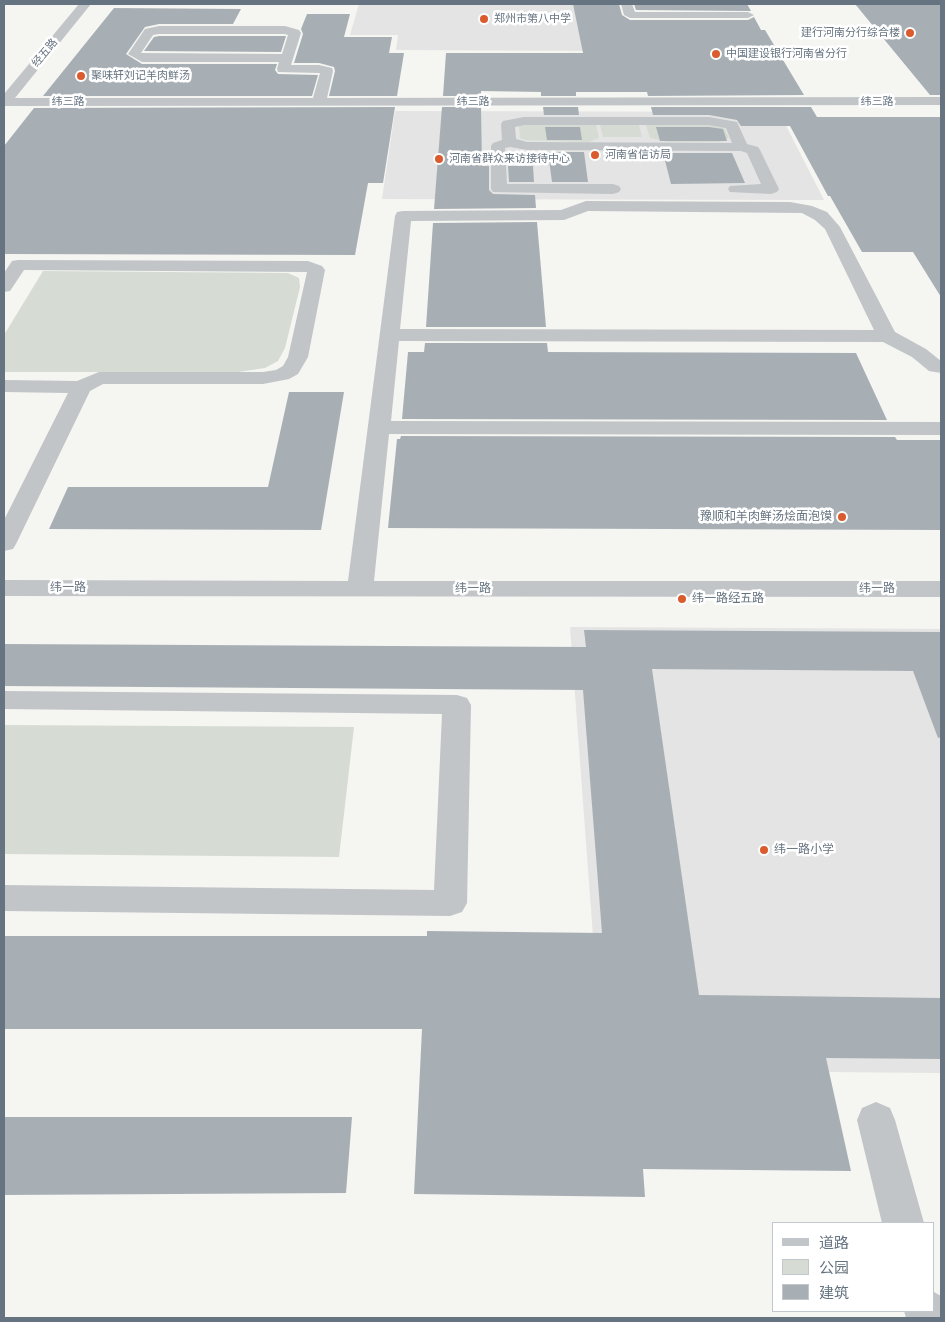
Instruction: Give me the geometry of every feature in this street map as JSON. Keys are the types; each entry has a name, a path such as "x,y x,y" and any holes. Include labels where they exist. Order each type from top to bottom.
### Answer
{"street":[{"name":"经五路","path":"4,102 85,4"},
{"path":"627,4 630,14 748,15"},
{"path":"287,58 142,58 134,54 149,32 159,30 285,30 295,33 287,58 283,69 319,69 327,71 319,102"},
{"name":"纬三路","path":"4,102 941,102"},
{"path":"616,102 621,121"},
{"path":"509,142 508,124 524,121 709,121 732,126 741,146"},
{"path":"625,189 499,189 498,146 509,142 526,146 741,146 753,150 771,190 722,189"},
{"path":"360,588 403,216 541,216 564,214 586,206 790,206 806,209 821,216 832,227 887,336"},
{"path":"4,286 18,265 308,266 316,270 298,357 291,370 282,375 263,378 99,378 81,386 4,386"},
{"path":"390,335 887,336 919,353 936,367 941,367"},
{"path":"4,544 81,386"},
{"path":"379,427 941,429"},
{"name":"纬一路","path":"4,588 941,589"},
{"path":"4,700 457,705 450,903 4,898"},
{"path":"876,1120 903,1222"}],"shaded area":[{"name":"郑州市第八中学","path":"359,4 609,4 622,51 396,50 398,35 350,35"},
{"name":"河南省信访局","path":"395,111 779,112 824,200 382,199"},
{"name":"纬一路小学","path":"570,627 941,629 941,1073 603,1070"}],"green space":[{"path":"660,123 723,125 729,138 720,142 668,142 650,138 646,125"},
{"path":"519,125 596,125 599,138 589,142 525,140 520,138"},
{"path":"600,125 639,125 642,137 603,137"},
{"path":"43,271 288,273 299,278 300,287 285,348 278,361 265,368 238,372 4,372 4,335"},
{"path":"4,725 354,727 339,857 4,854"}],"building":[{"path":"573,4 619,4 622,15 630,20 748,20 754,17 761,30 765,30 804,95 648,96 647,92 576,92 576,96 541,96 541,92 481,91 481,96 443,96 446,53 583,53"},
{"path":"634,4 747,4 751,11 636,10"},
{"name":"建行河南分行综合楼","path":"855,4 941,4 941,95 930,95"},
{"path":"114,8 241,9 233,24 159,24 145,27 126,54 142,64 277,64 275,70 278,74 318,75 312,96 43,96"},
{"path":"307,14 350,14 344,37 392,37 389,53 404,53 397,96 329,96 335,71 334,67 319,63 294,63 303,34 301,29"},
{"path":"286,36 281,52 144,51 154,37"},
{"path":"395,107 383,183 368,183 355,255 4,254 4,146 34,108"},
{"path":"442,107 481,107 482,166 489,166 489,190 493,194 535,195 536,208 434,209"},
{"path":"543,107 578,107 579,115 544,115"},
{"path":"651,107 811,107 817,117 941,117 941,297 913,252 862,252 830,196 828,196 790,126 741,126 737,120 709,115 653,115"},
{"path":"545,127 580,127 582,140 547,140"},
{"path":"656,127 709,127 723,129 727,141 660,141"},
{"path":"548,152 584,152 588,182 552,182"},
{"path":"663,153 732,153 745,183 671,184"},
{"path":"508,166 533,166 534,182 509,182"},
{"path":"537,222 546,327 426,327 433,223"},
{"path":"425,343 547,343 548,352 856,353 887,420 402,419 408,352 424,352"},
{"path":"289,392 344,392 321,530 49,529 68,487 268,487"},
{"path":"401,436 895,437 897,440 941,440 941,530 388,528 397,439 400,439"},
{"path":"584,630 941,632 941,737 938,738 913,671 652,669 699,995 941,998 941,1059 826,1058 851,1171 643,1169 645,1197 414,1194 422,1029 4,1029 4,936 427,936 427,931 602,933 583,690 4,686 4,644 586,647"},
{"path":"4,1117 352,1117 346,1193 4,1195"}],"place":[{"name":"郑州市第八中学","path":"484,19"},
{"name":"建行河南分行综合楼","path":"910,33"},
{"name":"中国建设银行河南省分行","path":"716,54"},
{"name":"聚味轩刘记羊肉鲜汤","path":"81,76"},
{"name":"河南省信访局","path":"595,155"},
{"name":"河南省群众来访接待中心","path":"439,159"},
{"name":"豫顺和羊肉鲜汤烩面泡馍","path":"842,517"},
{"name":"纬一路经五路","path":"682,599"},
{"name":"纬一路小学","path":"764,850"}]}
